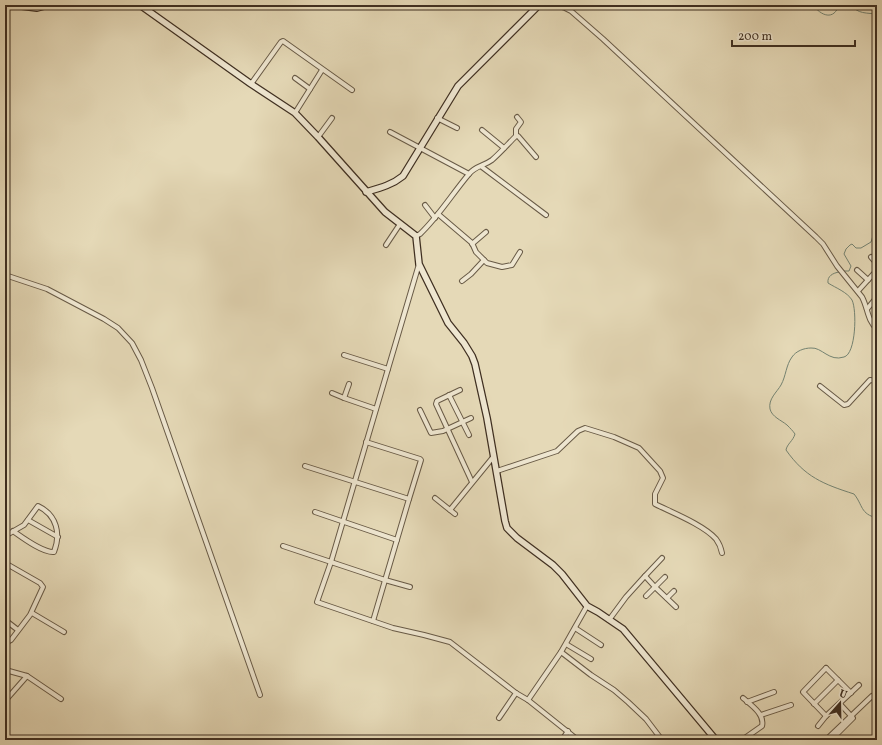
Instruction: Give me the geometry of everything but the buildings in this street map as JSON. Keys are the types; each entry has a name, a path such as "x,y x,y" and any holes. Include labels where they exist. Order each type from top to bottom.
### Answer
{"street":[{"path":"14,5 37,8 48,5"},
{"path":"140,5 251,84 295,113 385,212 416,236 419,264 448,323 472,356 483,396 507,528 517,538 562,574 587,606 623,629 716,740"},
{"path":"366,192 383,188 398,179 406,171 437,118 458,86 539,5"},
{"path":"555,5 571,11 603,39 816,237 823,244 837,266 865,301 868,315 876,326"},
{"path":"251,84 282,42 285,42 322,70 352,90"},
{"path":"295,113 322,70"},
{"path":"295,78 310,89"},
{"path":"416,236 420,234 437,216 469,174 477,167 482,167 491,160 516,136 516,129 521,122 517,116"},
{"path":"318,137 332,118"},
{"path":"437,118 457,128"},
{"path":"482,130 504,148"},
{"path":"390,132 469,174"},
{"path":"516,136 518,136 536,157"},
{"path":"482,167 546,215"},
{"path":"425,205 472,244 476,252 493,266 502,267 513,264 520,252"},
{"path":"386,245 400,224"},
{"path":"472,244 486,232"},
{"path":"871,257 877,264"},
{"path":"462,281 484,260"},
{"path":"419,264 331,562 317,602 393,628 424,634 450,642 516,693 528,700 578,740"},
{"path":"857,270 868,280"},
{"path":"858,291 877,270"},
{"path":"5,275 47,289 104,319 118,328 132,342 152,388 260,695"},
{"path":"866,308 877,297"},
{"path":"344,355 388,369"},
{"path":"820,386 844,405 848,404 870,380 877,381"},
{"path":"344,398 349,384"},
{"path":"460,390 437,400 436,404 472,482"},
{"path":"332,393 376,409"},
{"path":"449,395 468,435"},
{"path":"420,410 430,432 448,429 471,418"},
{"path":"497,471 557,451 578,431 585,428 614,437 639,448 660,471 663,478 655,494 655,504 697,525 714,536 718,540 722,553"},
{"path":"366,442 420,458 421,460 373,621"},
{"path":"450,510 494,456"},
{"path":"305,466 409,500"},
{"path":"435,498 455,514"},
{"path":"5,536 28,520 37,507 41,508 52,518 57,529 58,537 53,553 32,543 13,531"},
{"path":"315,512 397,540"},
{"path":"28,520 58,537"},
{"path":"283,546 410,587"},
{"path":"609,620 626,597 662,558"},
{"path":"5,563 42,584 43,587 32,613 11,640 5,643"},
{"path":"645,576 676,607"},
{"path":"646,596 665,577"},
{"path":"667,598 674,591"},
{"path":"528,700 561,652 587,606"},
{"path":"32,613 64,632"},
{"path":"5,620 18,630"},
{"path":"575,628 601,645"},
{"path":"566,644 591,659"},
{"path":"561,652 591,675 614,690 628,702 646,720 662,740"},
{"path":"5,668 9,671 27,676 61,699"},
{"path":"826,716 803,692 826,668 851,693"},
{"path":"5,701 27,676"},
{"path":"814,704 838,680"},
{"path":"818,726 826,716 859,685"},
{"path":"742,740 762,726 763,722 761,715 745,700 774,692"},
{"path":"499,718 516,693"},
{"path":"829,739 853,718 851,716 872,696"},
{"path":"840,704 851,716"},
{"path":"761,715 791,705"},
{"path":"562,740 568,731"}],"waterway":[{"path":"813,5 820,12 827,15 834,13 839,5"},
{"path":"852,5 859,12 877,14"},
{"path":"844,271 849,271 851,266 844,254 846,249 852,244 856,248 861,248 871,242 877,223"},
{"path":"839,272 831,275 828,278 828,283 850,297 854,305 855,322 853,340 848,354 844,357 834,358 815,348 800,350 788,363 781,385 770,402 770,409 771,412 787,425 795,434 786,450 800,467 824,483 854,494 862,509 868,514 877,518"}]}
